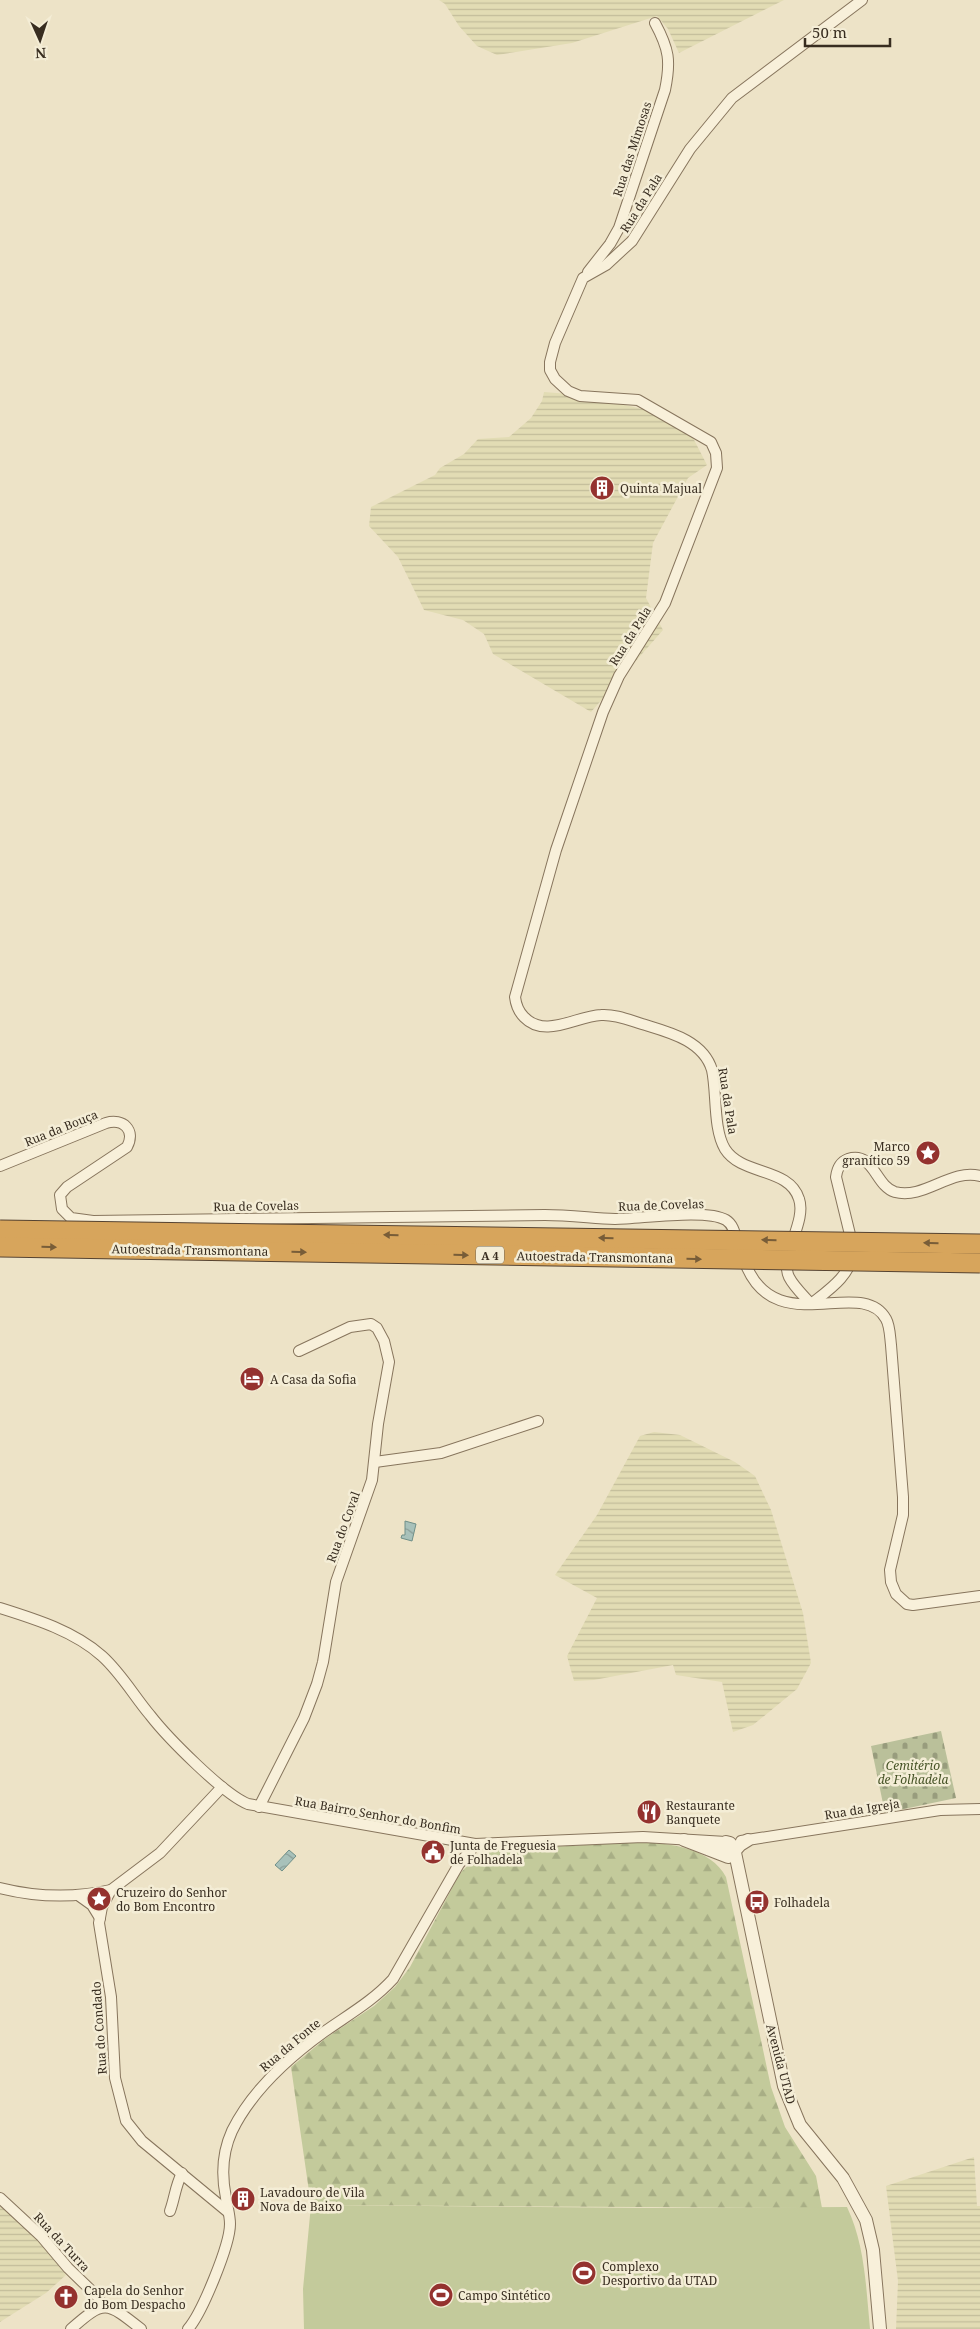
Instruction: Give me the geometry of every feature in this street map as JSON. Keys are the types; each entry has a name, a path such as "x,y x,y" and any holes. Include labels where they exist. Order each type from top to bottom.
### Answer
{"highway":[{"name":"Autoestrada Transmontana","path":"0,1230 980,1244"},
{"name":"Autoestrada Transmontana","path":"0,1246 980,1263"}],"street":[{"name":"Rua da Pala","path":"811,1304 792,1281 788,1272 800,1214 799,1198 789,1183 738,1162 725,1149 719,1129 712,1070 709,1061 700,1050 671,1033 611,1015 590,1016 552,1026 539,1026 524,1017 516,1004 517,987 556,850 602,712 619,676 665,603 717,468 716,453 711,442 646,403 630,398 577,395 564,389 553,376 550,366 555,343 579,284 586,275 606,265 632,241 690,150 734,95 862,0"},
{"name":"Rua das Mimosas","path":"586,275 610,244 619,228 665,90 669,54 655,23"},
{"name":"Rua da Bouça","path":"0,1166 106,1123 114,1121 122,1123 130,1132 131,1139 127,1147 121,1153 67,1186 60,1195 60,1204 66,1214 78,1220 93,1221"},
{"path":"811,1304 842,1278 852,1262 854,1251 836,1177 837,1170 844,1161 856,1158 867,1161 885,1186 897,1192 916,1191 963,1175 980,1176"},
{"name":"Rua de Covelas","path":"93,1221 537,1215 615,1219 709,1216 721,1218 730,1224 749,1274 761,1291 772,1298 784,1302 811,1304 868,1305 880,1312 887,1321 891,1345 903,1497 903,1515 890,1576 896,1594 907,1604 913,1605 933,1604 980,1596"},
{"name":"Rua do Coval","path":"259,1807 304,1718 317,1684 323,1662 336,1582 367,1497 375,1462 378,1424 389,1362 388,1350 376,1328 368,1324 355,1326 299,1351"},
{"path":"375,1462 441,1453 538,1421"},
{"name":"Rua Bairro Senhor do Bonfim","path":"0,1608 54,1627 103,1657 159,1726 222,1787 236,1799 259,1807 476,1844 644,1837 684,1840"},
{"name":"Rua do Condado","path":"222,1787 160,1852 111,1890 104,1902 100,1918 100,1938 111,1997 115,2078 123,2114 136,2135 228,2212"},
{"name":"Rua da Igreja","path":"748,1840 940,1810 980,1809"},
{"path":"684,1840 728,1847 748,1840"},
{"name":"Rua da Fonte","path":"188,2329 198,2315 229,2231 228,2212 222,2180 222,2163 232,2131 244,2111 276,2071 323,2032 382,1991 393,1979 459,1864 476,1844"},
{"name":"Avenida UTAD","path":"728,1847 737,1868 784,2086 800,2125 842,2178 866,2220 873,2250 880,2329"},
{"path":"0,1888 41,1894 78,1895 111,1890"},
{"path":"78,1895 92,1905 100,1918"},
{"path":"170,2211 175,2198 174,2189 182,2173"},
{"name":"Rua da Turra","path":"0,2198 41,2236 68,2268 98,2297 103,2306"},
{"path":"71,2329 92,2310 103,2306 112,2309 141,2329"}],"shaded area":[{"path":"439,0 784,0 679,53 668,29 657,16 572,43 497,55 477,46 459,26 445,4"},
{"path":"544,392 582,395 651,411 690,432 707,465 688,478 653,543 646,598 663,630 591,712 493,654 484,634 463,620 424,610 398,557 369,526 371,507 435,475 440,468 464,454 478,439 509,437 531,418 542,401"},
{"path":"654,1432 680,1435 735,1462 755,1476 771,1510 803,1613 811,1663 797,1689 753,1725 733,1732 722,1682 676,1675 673,1665 594,1680 574,1681 567,1656 597,1598 555,1575 597,1515 640,1436"},
{"path":"974,2157 977,2206 980,2206 980,2329 896,2329 898,2281 886,2186"},
{"path":"0,2201 33,2233 66,2275 46,2293 0,2322"}],"green space":[{"name":"Cemitério de Folhadela","path":"941,1731 956,1798 885,1813 871,1746"},
{"path":"639,1842 676,1846 700,1853 719,1867 726,1877 771,2087 785,2127 816,2176 822,2208 311,2205 291,2067 326,2038 374,2006 395,1987 410,1967 463,1870 480,1856 496,1850"},
{"name":"Complexo Desportivo da UTAD","path":"311,2205 653,2208 847,2207 858,2236 861,2251 870,2329 304,2329 303,2289"}],"water":[{"path":"405,1521 416,1524 412,1541 401,1538 402,1535 405,1535"},
{"path":"289,1850 296,1856 282,1871 275,1865"}],"place":[{"name":"Quinta Majual","path":"602,488"},
{"name":"Marco granítico 59","path":"928,1153"},
{"name":"A Casa da Sofia","path":"252,1379"},
{"name":"Restaurante Banquete","path":"649,1812"},
{"name":"Junta de Freguesia de Folhadela","path":"433,1852"},
{"name":"Cruzeiro do Senhor do Bom Encontro","path":"99,1899"},
{"name":"Folhadela","path":"757,1902"},
{"name":"Lavadouro de Vila Nova de Baixo","path":"243,2199"},
{"name":"Complexo Desportivo da UTAD","path":"584,2273"},
{"name":"Campo Sintético","path":"441,2295"},
{"name":"Capela do Senhor do Bom Despacho","path":"66,2297"}]}
